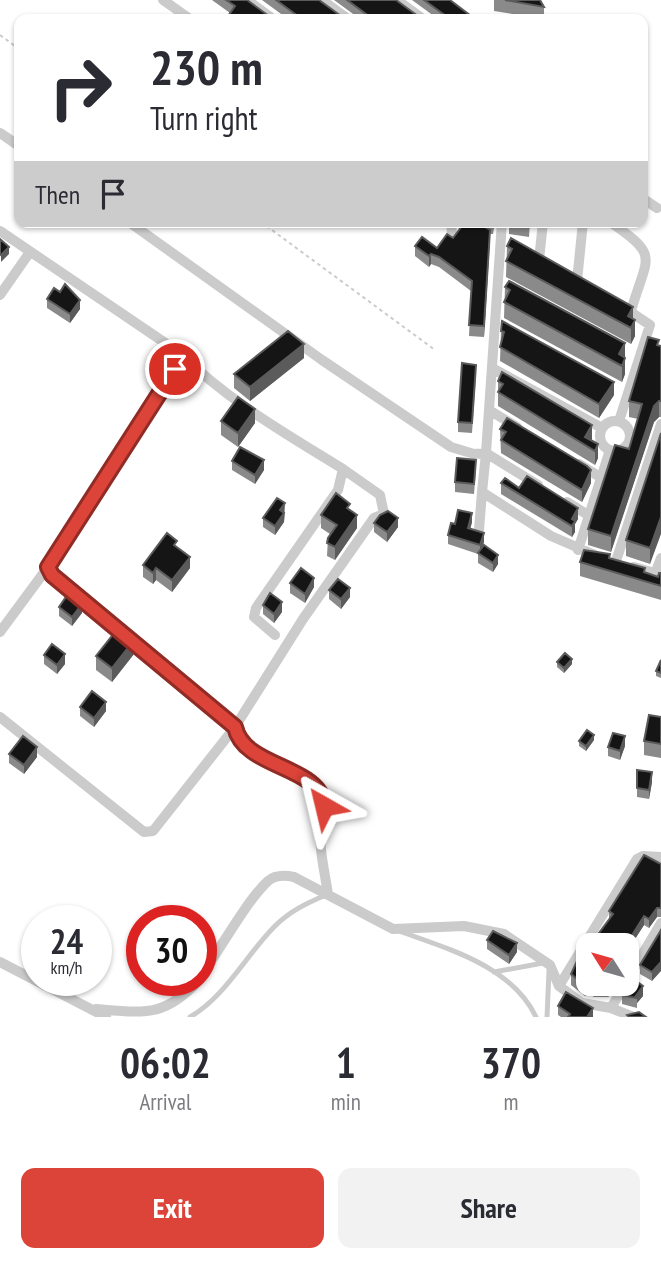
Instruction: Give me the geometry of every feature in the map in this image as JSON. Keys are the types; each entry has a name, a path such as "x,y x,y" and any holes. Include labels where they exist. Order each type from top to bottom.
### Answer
{"street":[{"path":"163,0 183,14"},
{"path":"247,0 266,14"},
{"path":"322,0 341,14"},
{"path":"397,0 416,14"},
{"path":"648,202 657,208"},
{"path":"138,228 322,360 451,447 474,454 486,453 588,515"},
{"path":"479,530 495,322 503,285 503,228"},
{"path":"539,260 542,228"},
{"path":"582,228 573,279 588,287"},
{"path":"617,228 646,251 647,256 631,311"},
{"path":"0,231 180,353 208,381 265,423 380,495 384,514 374,518 303,619 235,727 162,824 148,833 117,812 0,717"},
{"path":"0,295 30,252"},
{"path":"609,299 649,323 619,421"},
{"path":"495,322 507,328"},
{"path":"647,336 661,345"},
{"path":"628,352 640,358"},
{"path":"0,632 48,567 166,384 180,353"},
{"path":"492,368 602,428"},
{"path":"616,387 628,394"},
{"path":"489,410 532,435"},
{"path":"619,421 629,430 631,437 624,449 610,450 600,441 602,428 610,422 619,421"},
{"path":"616,561 661,424"},
{"path":"578,550 610,450"},
{"path":"565,456 600,477"},
{"path":"275,635 254,617 256,608 338,491 342,469"},
{"path":"482,492 578,550 658,575 661,558"},
{"path":"48,567 52,575 235,727 237,736 249,748 313,784 322,795 324,806 321,840 328,895"},
{"path":"559,986 637,859 643,856 661,858"},
{"path":"217,954 270,879 284,875 294,877 356,906 393,929 464,926 504,934 548,964 559,986 582,1003 611,1008 633,1017"},
{"path":"639,961 661,923"},
{"path":"0,962 94,1009 110,1014 163,1012 184,996"},
{"path":"611,1008 618,996"}],"lane":[{"path":"190,1017 220,993 276,925 302,905 328,895"},
{"path":"393,929 461,954 494,972 527,998 536,1017"},
{"path":"494,972 548,964 547,1017"},
{"path":"110,1014 137,1017"}],"path":[{"path":"269,228 435,350"}],"building":[{"path":"226,0 247,0 266,14 229,14 235,6"},
{"path":"276,0 319,0 338,14 295,14"},
{"path":"347,0 396,0 415,14 366,14"},
{"path":"424,0 450,0 468,14 443,14"},
{"path":"505,0 540,0 544,7"},
{"path":"460,228 490,230 484,326 469,325 472,281 439,257 431,254 429,256 415,246 422,237 437,248 447,234 453,238"},
{"path":"511,238 633,307 628,316 635,320 631,328 506,261 512,249 507,246"},
{"path":"0,239 9,247 1,255 0,254"},
{"path":"509,281 625,343 619,354 625,358 622,366 504,302 510,290 505,287"},
{"path":"65,284 80,300 70,314 47,299 54,288 60,292"},
{"path":"502,321 614,382 599,404 500,347 504,332 501,331"},
{"path":"288,331 304,344 250,387 234,374"},
{"path":"648,337 659,340 657,345 661,346 661,401 654,406 611,536 588,529 615,445 629,449 642,404 629,401"},
{"path":"462,363 476,365 472,423 458,422"},
{"path":"502,372 592,425 585,437 598,444 595,451 498,392 503,384 498,381"},
{"path":"238,397 255,409 238,433 221,421"},
{"path":"507,418 587,466 591,470 582,490 501,440 506,432 500,429"},
{"path":"661,433 661,517 650,548 626,540"},
{"path":"240,447 264,460 255,475 232,461"},
{"path":"457,458 476,460 474,484 455,482"},
{"path":"527,476 578,508 572,519 575,521 572,526 501,483 505,478 519,488"},
{"path":"336,493 350,504 347,508 357,515 335,547 327,543 337,525 321,515"},
{"path":"277,498 285,503 280,510 284,513 275,526 263,518"},
{"path":"458,510 472,513 468,528 484,533 480,545 448,535 451,523 455,524"},
{"path":"388,511 398,518 387,532 374,523 380,515"},
{"path":"167,533 177,541 174,545 190,557 172,580 156,568 153,573 143,565"},
{"path":"484,545 498,555 493,563 478,553"},
{"path":"584,550 610,554 609,558 645,568 644,572 658,577 661,573 661,586 580,562"},
{"path":"301,568 314,578 305,594 290,583"},
{"path":"338,579 350,588 341,599 329,590"},
{"path":"270,593 282,602 274,614 263,605"},
{"path":"68,594 82,604 72,617 59,607"},
{"path":"119,627 134,640 112,668 96,656"},
{"path":"52,644 65,654 57,665 44,655"},
{"path":"565,653 572,659 564,668 557,662"},
{"path":"661,660 661,673 656,671"},
{"path":"92,691 106,702 94,718 80,707"},
{"path":"649,715 661,717 661,744 644,741"},
{"path":"587,730 594,735 586,746 579,741"},
{"path":"613,733 625,736 620,751 608,747"},
{"path":"23,736 37,747 24,765 9,754"},
{"path":"637,770 652,772 649,790 637,788"},
{"path":"644,855 661,864 661,908 657,908 649,919 644,916 633,933 599,933 613,914 609,911"},
{"path":"661,930 661,962 652,972 640,965"},
{"path":"493,931 517,943 509,955 487,940"},
{"path":"576,963 576,978 571,974"},
{"path":"566,992 593,1008 587,1017 568,1017 570,1014 558,1006"},
{"path":"639,1012 646,1017 627,1015"}],"route":[{"path":"175,369 48,567 52,575 235,727 237,736 249,748 313,784 324,800 324,806"}]}
